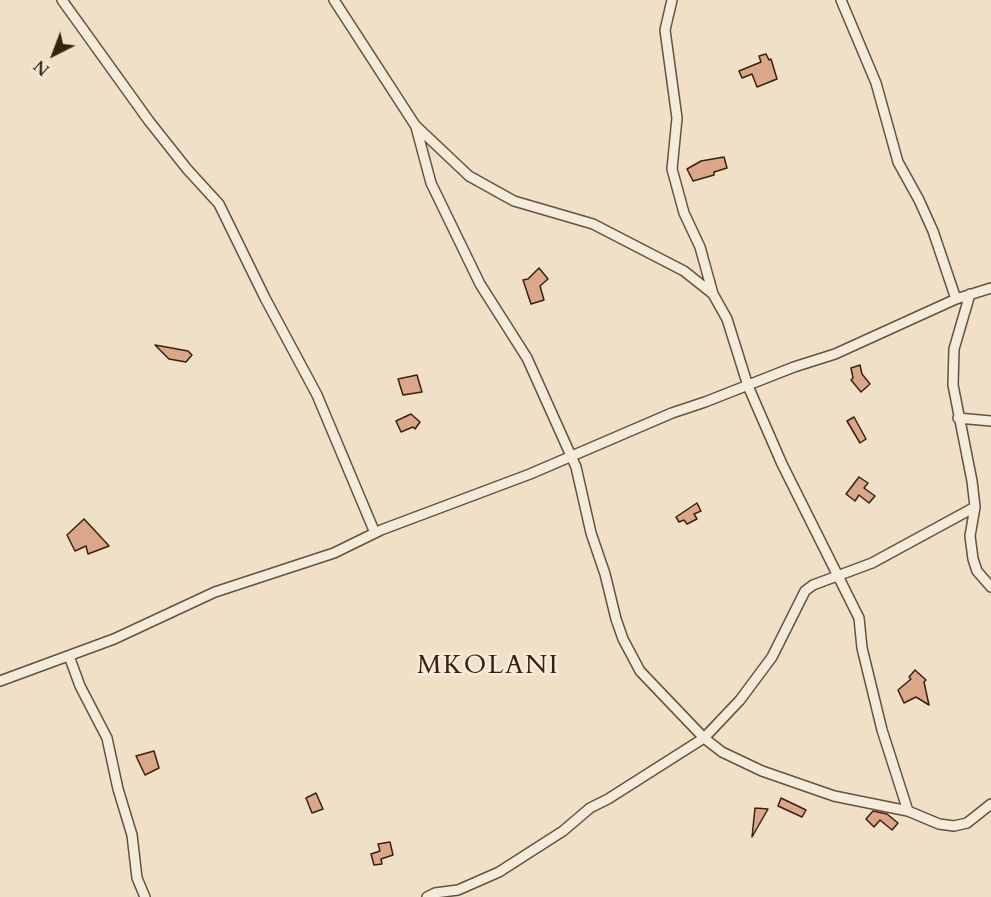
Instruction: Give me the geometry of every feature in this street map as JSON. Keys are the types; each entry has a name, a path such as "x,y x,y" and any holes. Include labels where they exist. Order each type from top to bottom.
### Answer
{"street":[{"path":"62,0 149,121 187,169 219,204 265,298 317,395 375,533"},
{"path":"334,0 415,125 469,176 514,201 594,224 684,271 713,294"},
{"path":"672,0 665,30 678,118 672,169 684,213 700,247 713,294 726,319 748,386 782,464 859,618 862,648 882,730 908,811"},
{"path":"841,0 876,83 898,162 933,231 956,299"},
{"path":"415,125 431,183 480,285 526,358 576,466 591,532 605,574 616,619 640,671 704,738 722,752 762,771 834,796 908,811 939,824 954,825 967,822 991,804"},
{"path":"0,681 114,639 215,592 334,553 375,533 530,474 672,413 835,354 956,299 991,288"},
{"path":"970,294 954,349 953,385 975,507 970,536 973,560 977,571 991,587"},
{"path":"958,418 991,421"},
{"path":"427,897 435,893 458,890 499,872 563,831 590,808 704,738 740,700 772,657 805,591 813,585 872,563 975,507"},
{"path":"69,656 80,686 107,738 118,789 132,835 137,878 145,897"}],"building":[{"path":"766,54 769,60 771,59 777,79 757,87 752,74 742,78 739,71 761,62 759,56"},
{"path":"724,157 727,168 714,172 714,175 693,181 687,169 701,161"},
{"path":"539,268 548,279 540,286 544,300 531,304 523,280 528,279"},
{"path":"155,345 188,351 192,355 186,362 169,359"},
{"path":"860,365 862,374 870,384 861,392 851,380 853,378 851,368"},
{"path":"417,375 422,392 403,395 398,379"},
{"path":"411,414 420,422 415,429 413,427 401,432 396,421"},
{"path":"854,417 866,439 860,443 847,421"},
{"path":"859,477 868,483 864,488 875,496 869,503 859,495 855,501 846,494"},
{"path":"697,503 701,511 694,514 697,519 687,524 684,520 679,522 676,517"},
{"path":"84,519 109,546 88,554 86,546 75,551 67,535"},
{"path":"915,670 926,680 924,682 929,705 916,697 904,703 898,690 911,679 909,677"},
{"path":"154,751 159,768 145,775 136,756"},
{"path":"316,793 323,809 312,813 306,798"},
{"path":"781,798 806,810 802,817 778,806"},
{"path":"755,808 768,809 752,837"},
{"path":"873,811 887,814 898,823 892,830 880,820 874,827 866,819"},
{"path":"390,842 393,855 381,859 382,864 374,865 371,854 380,851 378,844"}],"district":[{"name":"MKOLANI","path":"488,667"}]}
